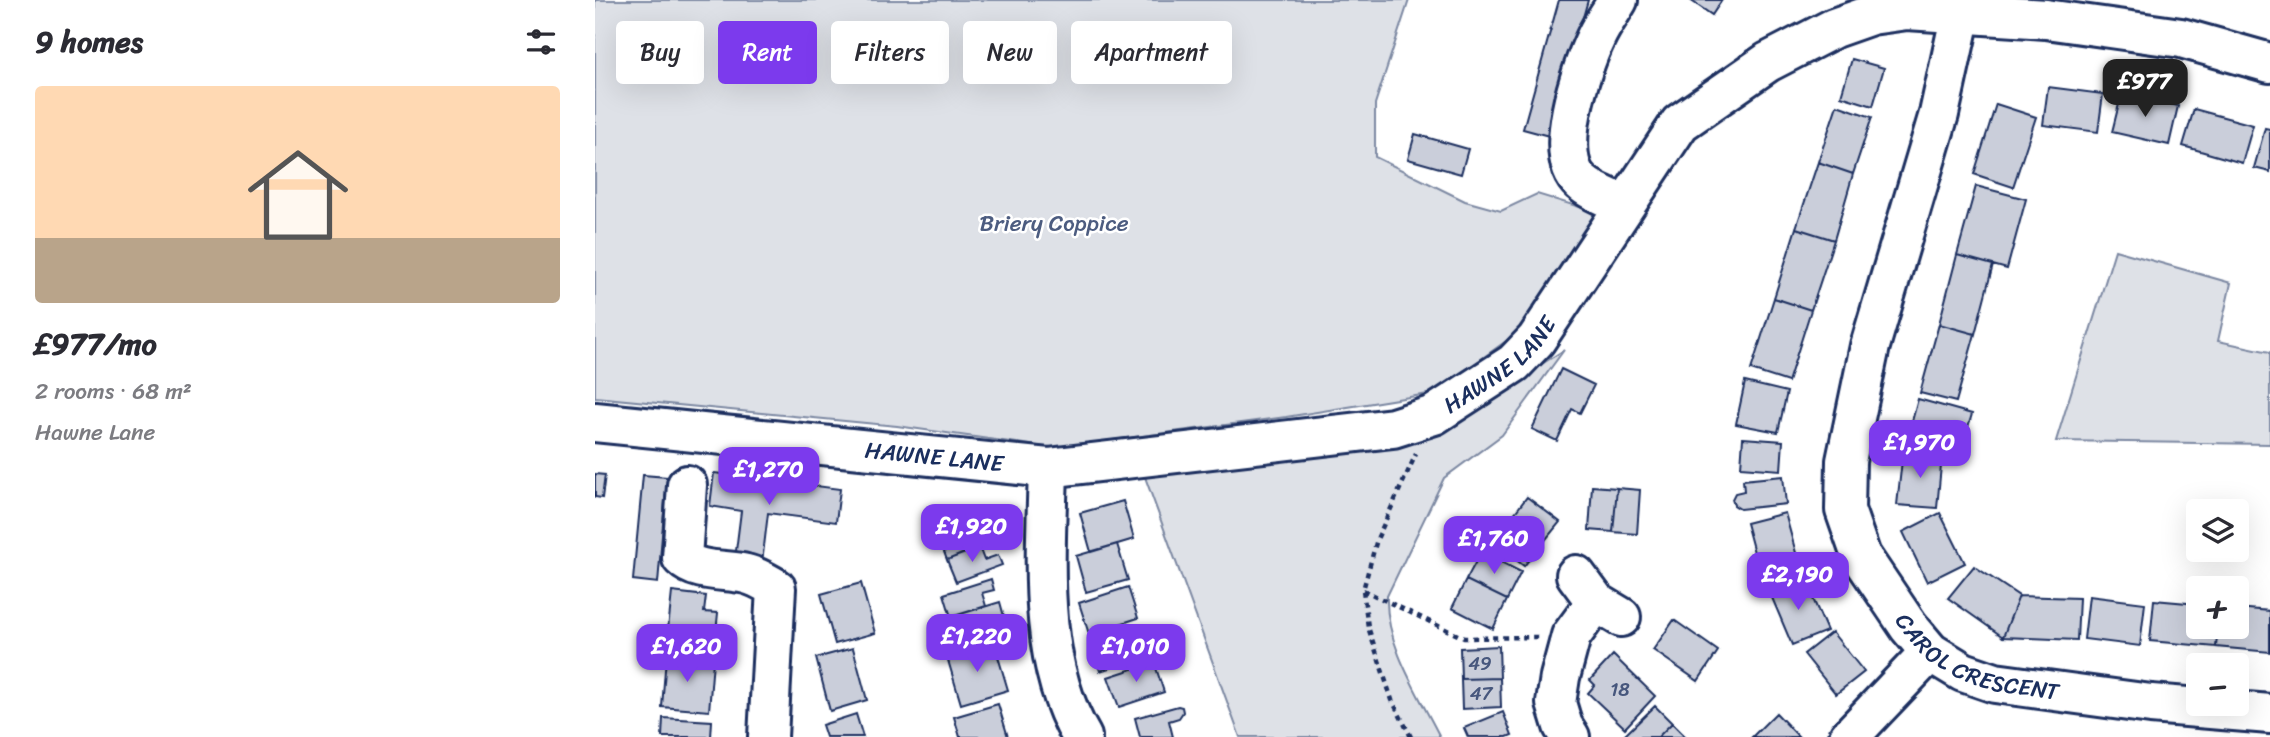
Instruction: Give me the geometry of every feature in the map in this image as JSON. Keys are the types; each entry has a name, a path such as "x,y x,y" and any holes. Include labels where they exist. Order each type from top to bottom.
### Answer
{"street":[{"path":"1618,0 1596,37 1577,82 1569,122 1568,159 1580,182 1624,205"},
{"name":"HAWNE LANE","path":"595,422 1048,468 1393,428 1434,415 1514,363 1536,340 1680,123 1768,62 1834,27 1907,5 1961,13 2046,19 2181,38 2270,64"},
{"name":"CAROL CRESCENT","path":"1961,13 1940,114 1870,346 1846,461 1845,510 1861,556 1909,627 1930,652 1963,672 1995,683 2151,704 2270,714"},
{"path":"1048,468 1046,611 1062,694 1081,737"},
{"path":"687,485 682,558 697,567 749,574 776,588 768,737"},
{"path":"1570,737 1563,726 1556,703 1560,677 1571,636 1598,598"},
{"path":"1849,737 1930,652"}],"path":[{"path":"1411,737 1392,700 1367,627 1363,590 1377,539 1434,415"},
{"path":"1363,590 1464,638 1571,636"}],"green space":[{"name":"Briery Coppice","path":"595,0 1409,0 1375,104 1375,157 1465,201 1501,211 1537,194 1596,212 1524,328 1434,393 1286,417 1052,448 897,426 595,397"},
{"path":"2115,250 2231,283 2218,341 2270,352 2270,444 2056,441"},
{"path":"1564,350 1502,435 1444,478 1387,596 1391,632 1397,651 1440,737 1240,737 1145,477 1421,440"}],"building":[{"path":"1559,0 1588,0 1549,136 1523,129"},
{"path":"1690,0 1722,0 1712,15"},
{"path":"1852,59 1884,68 1873,106 1841,96"},
{"path":"2048,87 2103,94 2098,132 2043,125"},
{"path":"2122,92 2178,106 2169,145 2112,132"},
{"path":"1996,104 2036,117 2013,187 1974,174"},
{"path":"1837,105 1872,117 1853,174 1818,162"},
{"path":"2194,109 2253,125 2242,163 2183,146"},
{"path":"2265,128 2270,129 2270,172 2254,168"},
{"path":"1415,134 1468,149 1461,174 1408,159"},
{"path":"1818,162 1853,174 1834,240 1796,228"},
{"path":"1976,186 2026,199 2007,269 1957,255"},
{"path":"1796,228 1834,240 1811,310 1774,298"},
{"path":"1957,255 1993,265 1975,334 1939,324"},
{"path":"1774,298 1811,310 1788,382 1751,370"},
{"path":"1939,324 1975,334 1956,402 1920,393"},
{"path":"1561,369 1594,385 1580,413 1572,409 1557,441 1532,429"},
{"path":"1745,382 1787,392 1778,432 1736,424"},
{"path":"1918,399 1972,414 1968,427 1955,424 1949,447 1908,436"},
{"path":"1743,438 1783,441 1781,470 1741,467"},
{"path":"1903,451 1942,455 1937,508 1897,505"},
{"path":"714,473 840,489 836,522 768,513 762,563 735,559 741,511 710,506"},
{"path":"595,474 605,475 602,498 595,497"},
{"path":"643,475 667,477 658,583 633,580"},
{"path":"1783,476 1786,504 1740,509 1734,505 1732,499 1735,493 1744,491 1743,480"},
{"path":"1592,486 1617,488 1613,532 1589,530"},
{"path":"1617,488 1640,490 1637,534 1613,532"},
{"path":"1527,497 1560,522 1542,544 1510,519"},
{"path":"1123,501 1134,539 1091,552 1080,513"},
{"path":"1785,513 1801,571 1762,582 1746,523"},
{"path":"1940,513 1965,563 1927,582 1903,532"},
{"path":"985,515 995,542 947,560 937,533"},
{"path":"1510,519 1542,544 1524,566 1492,541"},
{"path":"1117,544 1128,580 1086,592 1076,556"},
{"path":"979,547 984,560 998,555 1002,565 956,582 947,560"},
{"path":"1481,552 1521,572 1507,600 1466,580"},
{"path":"1974,566 2019,596 2003,637 1948,598"},
{"path":"1804,578 1827,631 1792,645 1770,593"},
{"path":"991,579 994,590 982,593 986,606 951,617 944,594"},
{"path":"1466,580 1507,600 1493,629 1452,608"},
{"path":"861,583 875,633 835,644 821,594"},
{"path":"1128,587 1138,618 1089,634 1079,603"},
{"path":"672,592 706,596 704,612 718,613 714,652 666,648"},
{"path":"2019,596 2079,598 2077,640 2003,637"},
{"path":"2089,596 2145,603 2140,646 2084,639"},
{"path":"2154,600 2186,603 2186,639 2217,639 2216,647 2150,641"},
{"path":"1000,602 1007,627 959,642 951,617"},
{"path":"2249,609 2270,611 2270,652 2216,647 2217,639 2249,639"},
{"path":"1674,620 1718,651 1698,681 1653,650"},
{"path":"1138,628 1147,656 1100,671 1091,643"},
{"path":"1832,632 1864,672 1836,694 1804,654"},
{"path":"994,643 1008,690 961,704 947,657"},
{"path":"1499,646 1500,678 1461,679 1460,648"},
{"path":"853,648 867,700 830,711 816,658"},
{"path":"1613,655 1655,696 1625,728 1588,693 1595,685 1590,680"},
{"path":"666,657 713,661 709,711 662,707"},
{"path":"1154,662 1164,692 1119,707 1108,677"},
{"path":"1500,678 1501,707 1462,709 1461,679"},
{"path":"998,704 1008,737 960,737 954,717"},
{"path":"1655,706 1672,723 1658,737 1627,737 1625,735"},
{"path":"1182,707 1183,712 1179,718 1169,721 1173,737 1140,737 1135,718"},
{"path":"1503,712 1512,735 1468,737 1464,728"},
{"path":"1776,713 1799,737 1752,737"},
{"path":"856,714 863,737 826,737 822,725"},
{"path":"663,718 712,721 711,737 662,737"},
{"path":"1672,723 1686,737 1658,737"}]}
